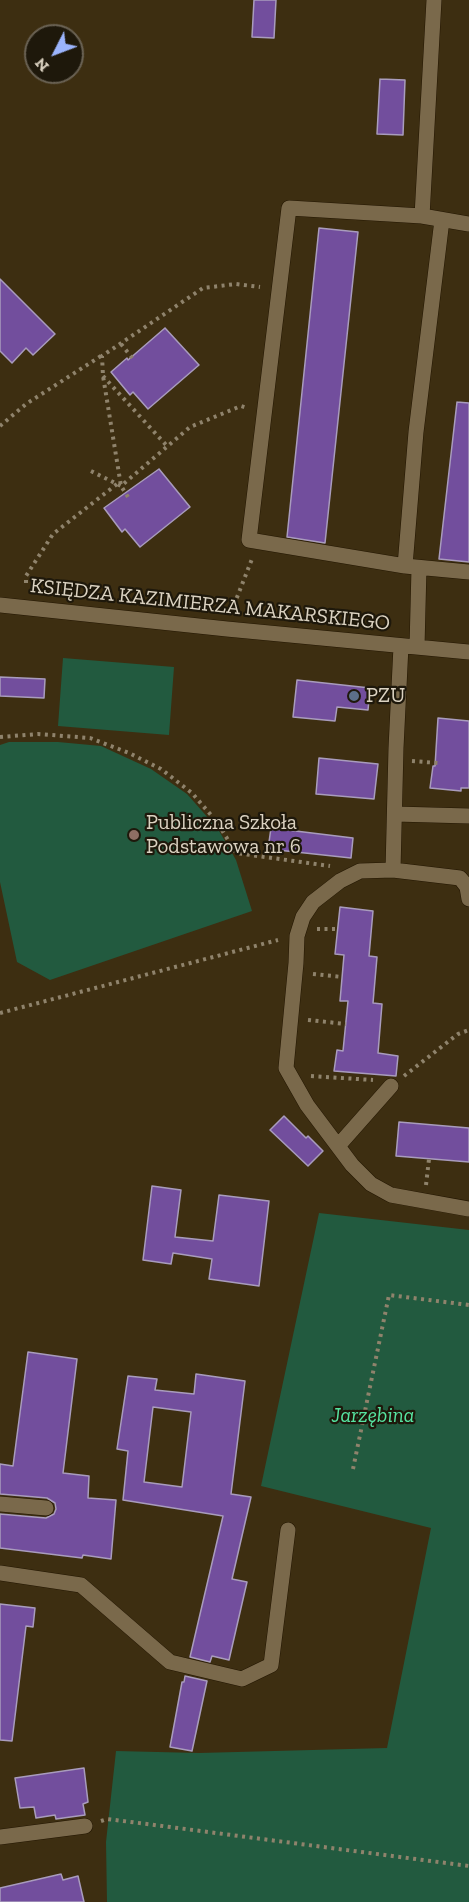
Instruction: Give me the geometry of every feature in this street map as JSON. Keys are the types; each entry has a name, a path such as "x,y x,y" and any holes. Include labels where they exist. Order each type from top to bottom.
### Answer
{"street":[{"path":"422,216 434,0"},
{"path":"469,224 422,216 289,208 249,540 412,567 469,572"},
{"name":"KSIĘDZA KAZIMIERZA MAKARSKIEGO","path":"417,647 412,567 416,432 442,220"},
{"name":"KSIĘDZA KAZIMIERZA MAKARSKIEGO","path":"0,605 469,652"},
{"path":"393,870 401,646"},
{"path":"395,814 469,816"},
{"path":"469,899 467,887 460,878 393,870 360,871 340,881 313,903 303,917 297,936 286,1068 306,1105 352,1165 371,1184 391,1195 469,1209"},
{"path":"338,1146 393,1084"},
{"path":"0,1504 46,1508"},
{"path":"0,1573 81,1585 170,1662 242,1678 271,1665 288,1530"},
{"path":"0,1837 85,1826"}],"path":[{"path":"0,426 26,404 121,344 203,288 236,284 279,288"},
{"path":"121,344 134,360"},
{"path":"102,356 119,485"},
{"path":"103,376 167,446"},
{"path":"27,583 26,576 53,534 119,485 190,427 241,406 264,413"},
{"path":"91,471 119,485 128,496"},
{"path":"234,605 259,542"},
{"path":"0,737 38,734 90,738 129,753 161,769 192,793 217,822 236,853 360,871"},
{"path":"407,761 438,763"},
{"path":"316,921 314,928 338,929"},
{"path":"0,1012 297,936"},
{"path":"308,974 342,977"},
{"path":"303,1019 346,1024"},
{"path":"311,1085 305,1075 393,1084 458,1034 469,1030"},
{"path":"425,1193 429,1159"},
{"path":"353,1469 388,1295 469,1305"},
{"path":"85,1826 107,1819 469,1866"}],"green space":[{"path":"63,658 174,667 169,735 58,726"},
{"path":"9,742 58,742 101,746 151,769 187,794 218,829 236,860 252,911 50,980 17,962 0,882 0,745"},
{"name":"Jarzębina","path":"319,1213 469,1230 469,1902 107,1902 106,1842 116,1751 199,1753 387,1748 431,1528 261,1486"}],"building":[{"path":"254,0 276,0 274,38 252,37"},
{"path":"380,79 405,80 403,135 377,134"},
{"path":"319,228 358,232 325,543 287,537"},
{"path":"0,279 55,334 33,355 26,348 12,363 0,351"},
{"path":"165,328 199,365 148,409 133,392 130,395 111,372"},
{"path":"457,402 469,403 469,562 439,559"},
{"path":"159,469 190,507 140,547 125,529 122,532 104,508"},
{"path":"0,677 45,679 44,698 0,696"},
{"path":"297,680 370,688 368,710 337,707 335,721 293,717"},
{"path":"438,718 469,721 469,788 461,788 461,791 430,788 433,766 435,766"},
{"path":"319,758 378,764 374,799 316,794"},
{"path":"271,828 353,838 351,858 268,849"},
{"path":"340,907 373,911 369,956 377,957 373,1003 382,1004 378,1053 398,1056 396,1076 334,1071 337,1050 343,1051 348,1001 340,1001 344,955 335,954"},
{"path":"284,1116 323,1151 308,1166 270,1130"},
{"path":"399,1122 469,1128 469,1162 396,1156"},
{"path":"152,1186 181,1190 175,1237 213,1241 219,1195 269,1201 259,1286 209,1279 212,1259 173,1253 171,1264 143,1260"},
{"path":"28,1352 77,1359 63,1473 89,1476 88,1498 116,1500 111,1559 83,1555 82,1558 0,1548 0,1514 46,1518 54,1514 56,1509 55,1503 47,1498 0,1494 0,1464 13,1466"},
{"path":"196,1374 245,1381 231,1494 251,1497 232,1579 247,1582 229,1660 212,1656 210,1662 190,1657 223,1516 123,1500 128,1451 117,1449 128,1376 157,1379 155,1390 194,1394","holes":["153,1407 191,1412 182,1487 144,1482"]},
{"path":"0,1604 35,1608 33,1627 26,1626 12,1741 0,1740"},
{"path":"185,1676 207,1681 192,1751 170,1747"},
{"path":"84,1768 88,1802 83,1804 85,1815 56,1819 55,1815 36,1818 34,1807 20,1808 15,1778"},
{"path":"61,1874 63,1880 78,1876 84,1902 0,1902 0,1888"}],"place":[{"name":"PZU","path":"354,696"},
{"name":"Publiczna Szkoła Podstawowa nr 6","path":"134,835"}]}
